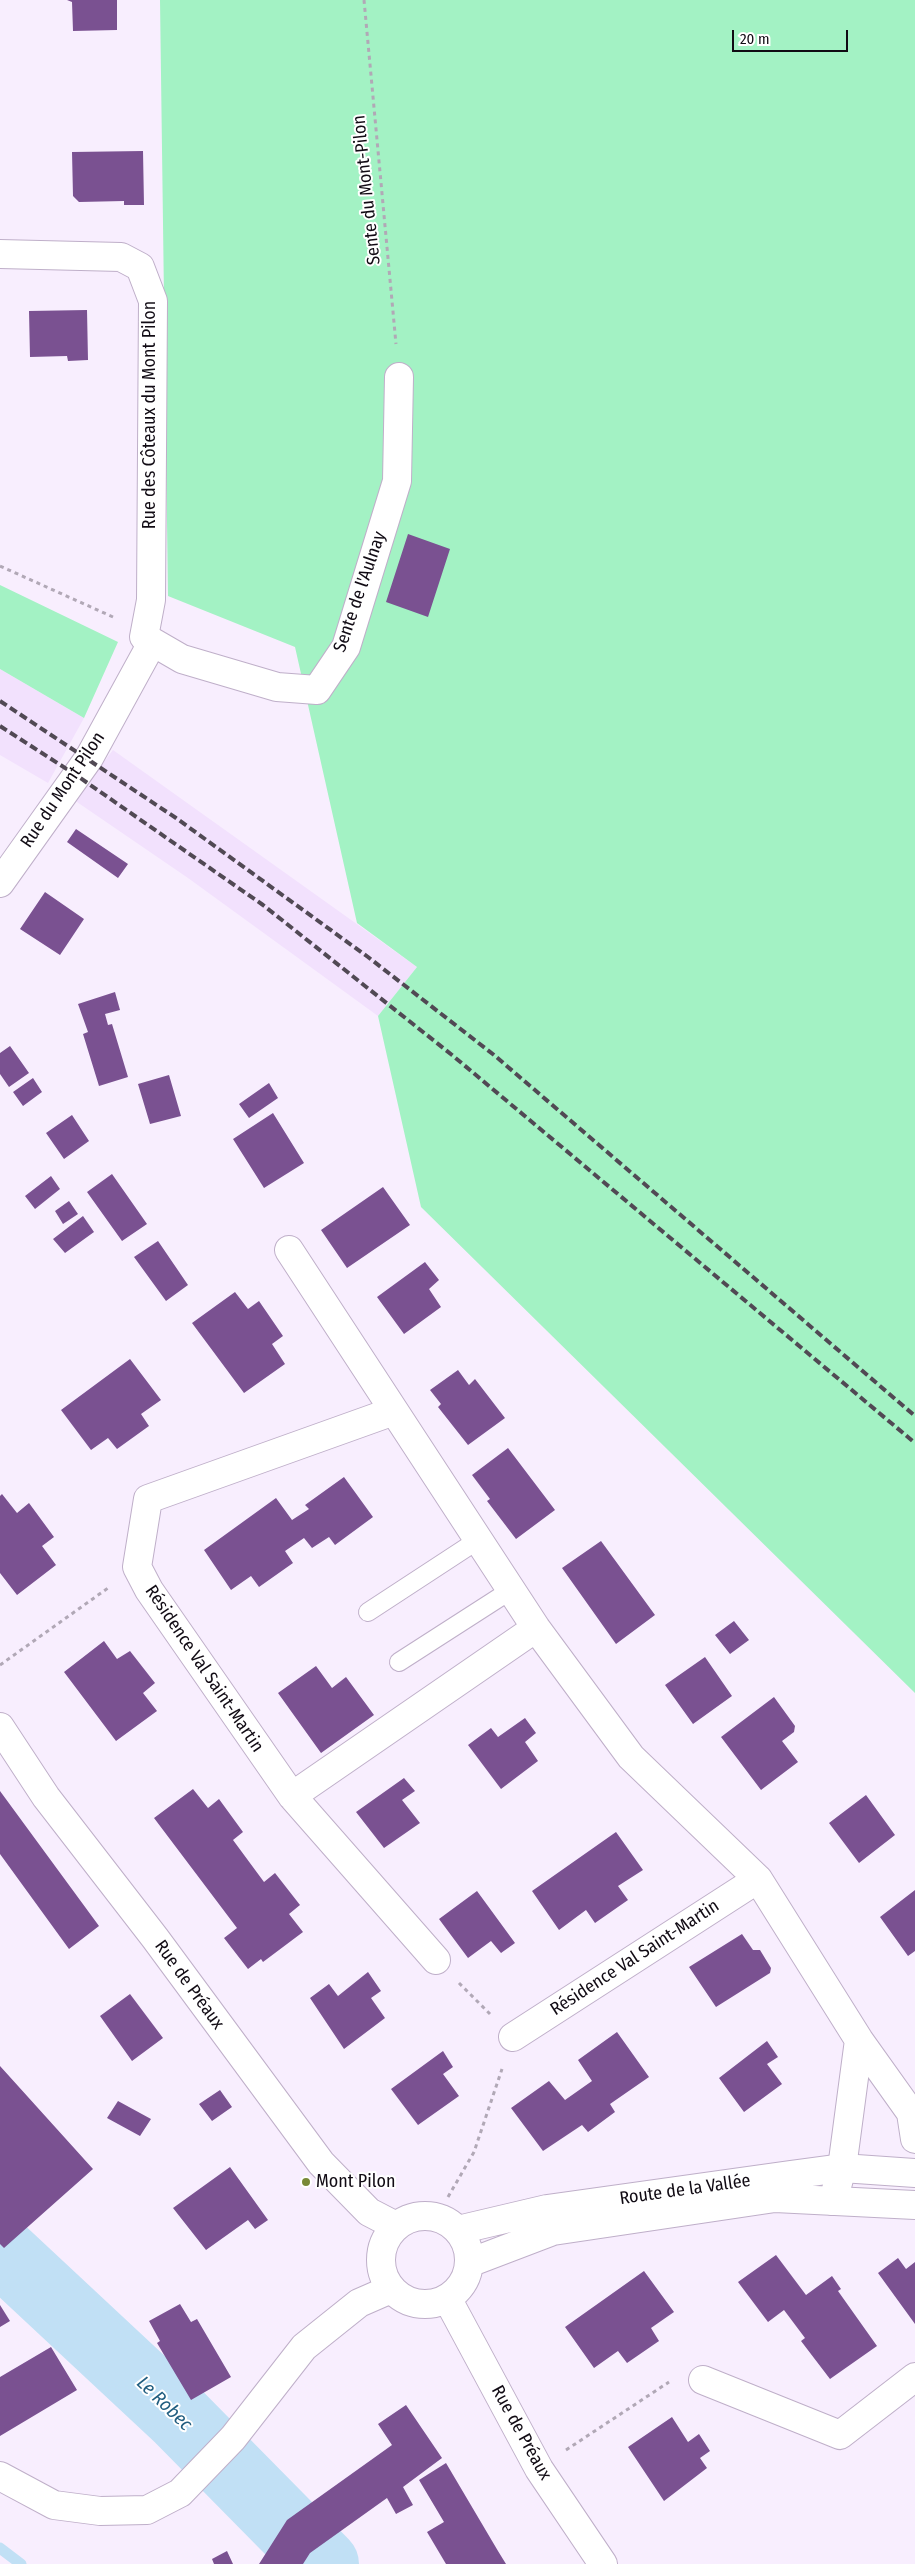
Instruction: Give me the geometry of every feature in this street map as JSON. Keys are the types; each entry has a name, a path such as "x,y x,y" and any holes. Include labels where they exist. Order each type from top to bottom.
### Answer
{"street":[{"name":"Rue des Côteaux du Mont Pilon","path":"0,254 121,257 140,266 153,302 151,600 148,640"},
{"name":"Sente de l'Aulnay","path":"148,640 182,659 277,687 318,690 346,647 397,481 399,377"},
{"name":"Rue du Mont Pilon","path":"0,883 89,758 148,640"},
{"path":"289,1250 536,1628 631,1757 758,1878 859,2040 911,2113 915,2139"},
{"name":"Résidence Val Saint-Martin","path":"394,1411 148,1500 137,1567 155,1598 292,1796 436,1960"},
{"path":"292,1796 536,1628"},
{"name":"Rue de Préaux","path":"0,1727 46,1797 155,1938 321,2164 369,2212 396,2226"},
{"name":"Résidence Val Saint-Martin","path":"513,2037 758,1878"},
{"path":"833,2201 842,2168 859,2040"},
{"name":"Route de la Vallée","path":"447,2223 842,2168 915,2173"},
{"name":"Route de la Vallée","path":"469,2263 553,2231 775,2198 914,2202"},
{"path":"411,2217 447,2223 467,2245 468,2271 460,2287 439,2302 421,2304 405,2299 392,2289 383,2274 380,2256 385,2240 396,2226 411,2217"},
{"path":"0,2476 54,2505 100,2512 147,2510 180,2494 233,2438 304,2347 359,2303 392,2289"},
{"name":"Rue de Préaux","path":"447,2298 539,2469 603,2564"},
{"path":"702,2380 840,2435 915,2377"}],"lane":[{"path":"368,1612 478,1540"},
{"path":"399,1662 511,1590"}],"path":[{"name":"Sente du Mont-Pilon","path":"364,0 399,377"},
{"path":"0,566 114,618 148,640"},
{"path":"0,1666 137,1567"},
{"path":"436,1960 513,2037 474,2152 447,2223"},
{"path":"539,2469 668,2382 702,2380"}],"shaded area":[{"path":"0,669 84,718 48,783 0,755"},
{"path":"113,750 417,967 378,1016 188,878 74,800"}],"green space":[{"path":"160,0 915,0 915,1693 421,1207 378,1016 417,967 357,923 295,647 168,596"},
{"path":"0,585 118,642 84,718 0,669"}],"building":[{"path":"67,0 117,0 117,30 73,31 72,2"},
{"path":"143,151 144,205 124,205 124,201 79,202 73,196 72,152"},
{"path":"87,310 88,360 68,361 67,356 30,357 29,311"},
{"path":"408,534 450,549 428,617 386,602"},
{"path":"76,829 128,864 118,878 67,842"},
{"path":"45,892 84,919 60,955 20,929"},
{"path":"115,992 120,1010 105,1014 108,1025 112,1024 128,1077 99,1086 83,1034 88,1032 78,1004"},
{"path":"10,1046 29,1073 9,1087 0,1074 0,1053"},
{"path":"169,1075 181,1116 150,1124 138,1084"},
{"path":"33,1078 42,1092 23,1106 13,1092"},
{"path":"269,1083 278,1098 249,1118 239,1104"},
{"path":"273,1113 304,1163 264,1188 233,1139"},
{"path":"72,1115 89,1141 64,1159 46,1133"},
{"path":"112,1174 147,1224 122,1241 87,1192"},
{"path":"51,1176 60,1189 35,1209 25,1196"},
{"path":"383,1187 410,1225 347,1268 321,1230"},
{"path":"69,1201 78,1214 63,1224 55,1211"},
{"path":"83,1216 94,1232 65,1253 53,1239"},
{"path":"158,1241 188,1285 166,1301 134,1257"},
{"path":"425,1262 439,1280 429,1289 441,1307 404,1334 377,1297"},
{"path":"235,1292 248,1309 259,1301 283,1336 272,1344 285,1364 244,1393 192,1323"},
{"path":"130,1359 161,1400 141,1414 149,1426 117,1449 108,1438 91,1450 61,1410"},
{"path":"458,1370 469,1385 475,1379 505,1418 468,1445 438,1407 441,1404 430,1390"},
{"path":"508,1448 555,1510 516,1539 487,1501 490,1499 472,1475"},
{"path":"344,1477 373,1517 335,1545 329,1537 312,1548 304,1538 285,1551 293,1563 259,1587 251,1576 231,1590 204,1550 276,1498 292,1520 309,1509 305,1505"},
{"path":"2,1494 17,1513 29,1503 54,1537 42,1546 56,1565 17,1595 0,1573 0,1496"},
{"path":"601,1541 655,1615 616,1644 562,1568"},
{"path":"734,1621 749,1640 730,1654 715,1635"},
{"path":"104,1641 117,1659 130,1651 155,1683 143,1693 157,1711 116,1741 64,1672"},
{"path":"705,1657 732,1696 693,1724 665,1685"},
{"path":"316,1666 332,1688 346,1677 374,1715 321,1753 278,1693"},
{"path":"774,1697 795,1726 794,1732 782,1741 798,1762 761,1790 721,1737"},
{"path":"525,1718 536,1733 525,1742 538,1761 501,1789 468,1745 491,1728 498,1737"},
{"path":"404,1778 415,1791 402,1800 420,1823 384,1848 356,1812"},
{"path":"193,1789 208,1808 219,1799 243,1832 233,1840 264,1882 275,1873 300,1905 289,1914 303,1932 263,1962 261,1959 248,1969 224,1938 237,1928 154,1818"},
{"path":"0,1791 99,1926 69,1949 0,1854"},
{"path":"866,1795 895,1835 859,1863 829,1823"},
{"path":"616,1832 643,1870 618,1886 628,1900 595,1923 586,1910 559,1930 532,1891"},
{"path":"915,1890 915,1951 908,1956 880,1917"},
{"path":"477,1891 515,1943 501,1953 491,1941 468,1958 439,1919"},
{"path":"742,1934 753,1950 760,1950 771,1968 770,1973 716,2007 689,1967"},
{"path":"368,1972 381,1991 371,1998 385,2018 344,2049 310,1998 329,1984 338,1996"},
{"path":"130,1994 163,2038 132,2061 100,2016"},
{"path":"617,2032 649,2077 610,2104 615,2112 588,2132 582,2125 543,2151 511,2108 549,2081 565,2100 592,2081 578,2060"},
{"path":"767,2041 778,2057 767,2064 782,2084 744,2112 719,2078"},
{"path":"443,2051 453,2067 443,2074 459,2096 418,2125 391,2089"},
{"path":"0,2066 93,2169 4,2248 0,2244"},
{"path":"220,2090 232,2107 212,2121 199,2104"},
{"path":"118,2101 151,2119 140,2136 107,2118"},
{"path":"230,2167 268,2220 255,2229 248,2220 206,2250 173,2208"},
{"path":"776,2255 806,2295 832,2276 841,2289 838,2291 877,2346 830,2379 801,2341 805,2338 784,2310 768,2322 738,2282"},
{"path":"898,2258 906,2269 915,2262 915,2324 878,2273"},
{"path":"644,2271 674,2312 651,2328 659,2341 627,2363 618,2351 594,2368 565,2327"},
{"path":"180,2304 191,2322 197,2319 231,2377 191,2400 157,2343 160,2341 149,2321"},
{"path":"0,2305 10,2321 0,2327"},
{"path":"51,2347 77,2390 0,2436 0,2377"},
{"path":"406,2405 442,2458 403,2487 413,2505 396,2514 387,2498 310,2553 303,2564 259,2564 287,2520 392,2445 378,2424"},
{"path":"672,2417 688,2442 699,2434 710,2451 700,2458 707,2468 664,2501 628,2447"},
{"path":"446,2463 506,2564 446,2564 427,2532 444,2522 419,2480"},
{"path":"227,2551 233,2564 214,2564 212,2559"}],"waterway":[{"name":"Le Robec","path":"0,2250 179,2417 324,2564"},
{"path":"0,2548 21,2564"}],"railway":[{"path":"0,701 176,818 368,957 494,1055 915,1416"},
{"path":"0,726 76,775 263,905 452,1055 915,1443"}],"place":[{"name":"Mont Pilon","path":"306,2182"}]}
